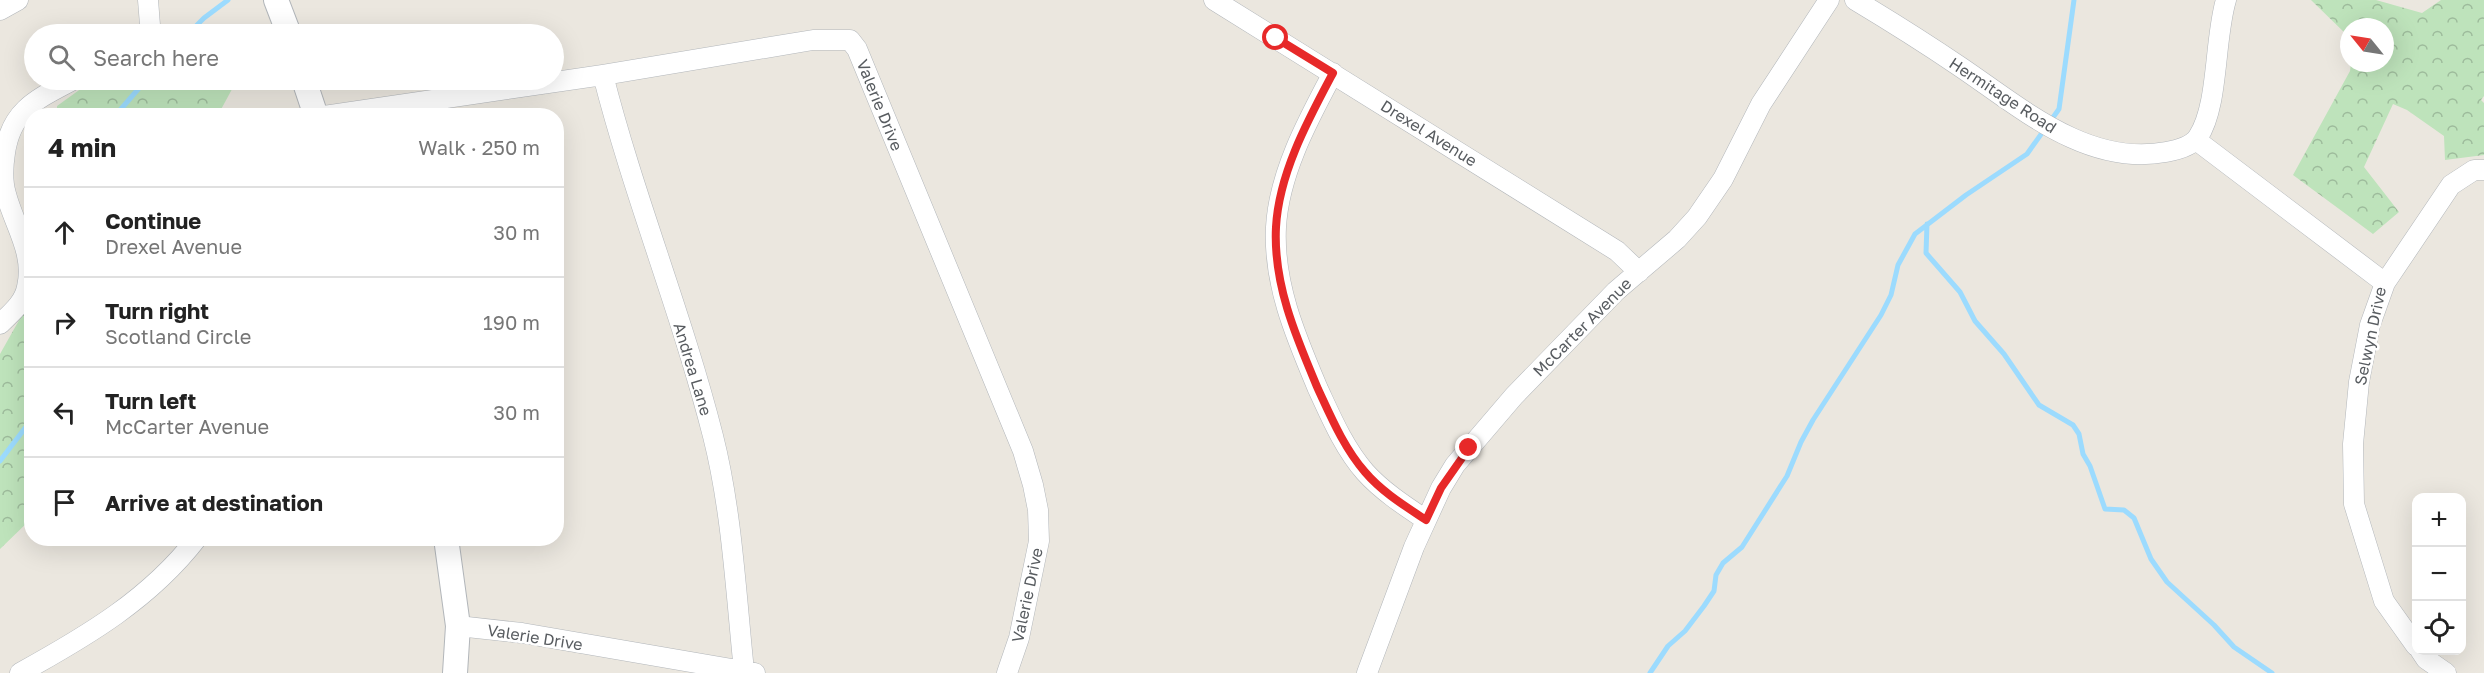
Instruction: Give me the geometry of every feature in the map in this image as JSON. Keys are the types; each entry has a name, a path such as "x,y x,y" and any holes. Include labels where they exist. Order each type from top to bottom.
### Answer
{"street":[{"path":"0,10 18,0"},
{"path":"148,0 150,24"},
{"path":"276,0 285,24"},
{"name":"Drexel Avenue","path":"1214,0 1617,251 1639,272"},
{"name":"McCarter Avenue","path":"1368,673 1426,520 1441,488 1469,448 1514,396 1616,291 1677,239 1712,198 1761,104 1830,0"},
{"name":"Hermitage Road","path":"1855,0 1918,38 2046,125 2106,151 2149,156 2178,150 2196,140"},
{"path":"2196,140 2205,124 2211,100 2216,52 2226,0"},
{"name":"Valerie Drive","path":"564,81 813,40 850,40 857,49 1023,451 1033,485 1038,510 1038,552 1020,638 1007,673"},
{"path":"1333,73 1311,115 1290,167 1280,203 1276,226 1276,253 1281,286 1301,349 1328,410 1350,451 1366,473 1381,488 1426,520"},
{"name":"Andrea Lane","path":"603,75 618,133 694,368 714,438 750,672"},
{"path":"28,108 41,96 53,90"},
{"path":"307,90 313,108"},
{"name":"Valerie Drive","path":"378,108 501,90"},
{"path":"24,111 8,133 3,167 6,194 24,240"},
{"name":"Selwyn Drive","path":"2196,140 2385,283 2370,325 2359,382 2353,444 2354,504 2384,601 2412,640"},
{"path":"2385,283 2451,185 2474,170 2484,171"},
{"path":"0,324 19,305 24,294"},
{"path":"20,673 82,639 118,615 165,575 190,546"},
{"path":"447,546 458,626 455,673"},
{"name":"Valerie Drive","path":"458,626 522,633 750,672"},
{"path":"2423,655 2446,673"}],"green space":[{"path":"2311,0 2376,0 2422,13 2441,0 2484,0 2484,96 2481,100 2484,103 2484,155 2445,160 2444,136 2407,110 2393,104 2364,167 2399,212 2373,234 2293,175 2349,72 2394,72 2394,18 2340,18 2340,28"},
{"path":"79,90 232,90 222,108 57,108"},
{"path":"24,311 24,526 0,549 0,354"}],"waterway":[{"path":"198,24 228,0"},
{"path":"1650,673 1668,646 1685,631 1704,606 1714,591 1716,575 1723,563 1742,547 1787,476 1813,420 1881,315 1891,295 1898,265 1915,234 1966,195 2027,154 2059,109 2074,0"},
{"path":"122,108 137,90"},
{"path":"1927,224 1926,253 1960,292 1975,321 2004,354 2039,405 2073,425 2079,434 2083,454 2090,466 2105,509 2124,510 2134,518 2151,559 2167,582 2214,625 2234,647 2272,673"},
{"path":"0,461 24,430"}],"route":[{"path":"1276,38 1333,73 1311,115 1290,167 1276,226 1276,253 1289,316 1328,410 1354,459 1366,473 1400,503 1426,520 1441,488 1469,448"}]}
